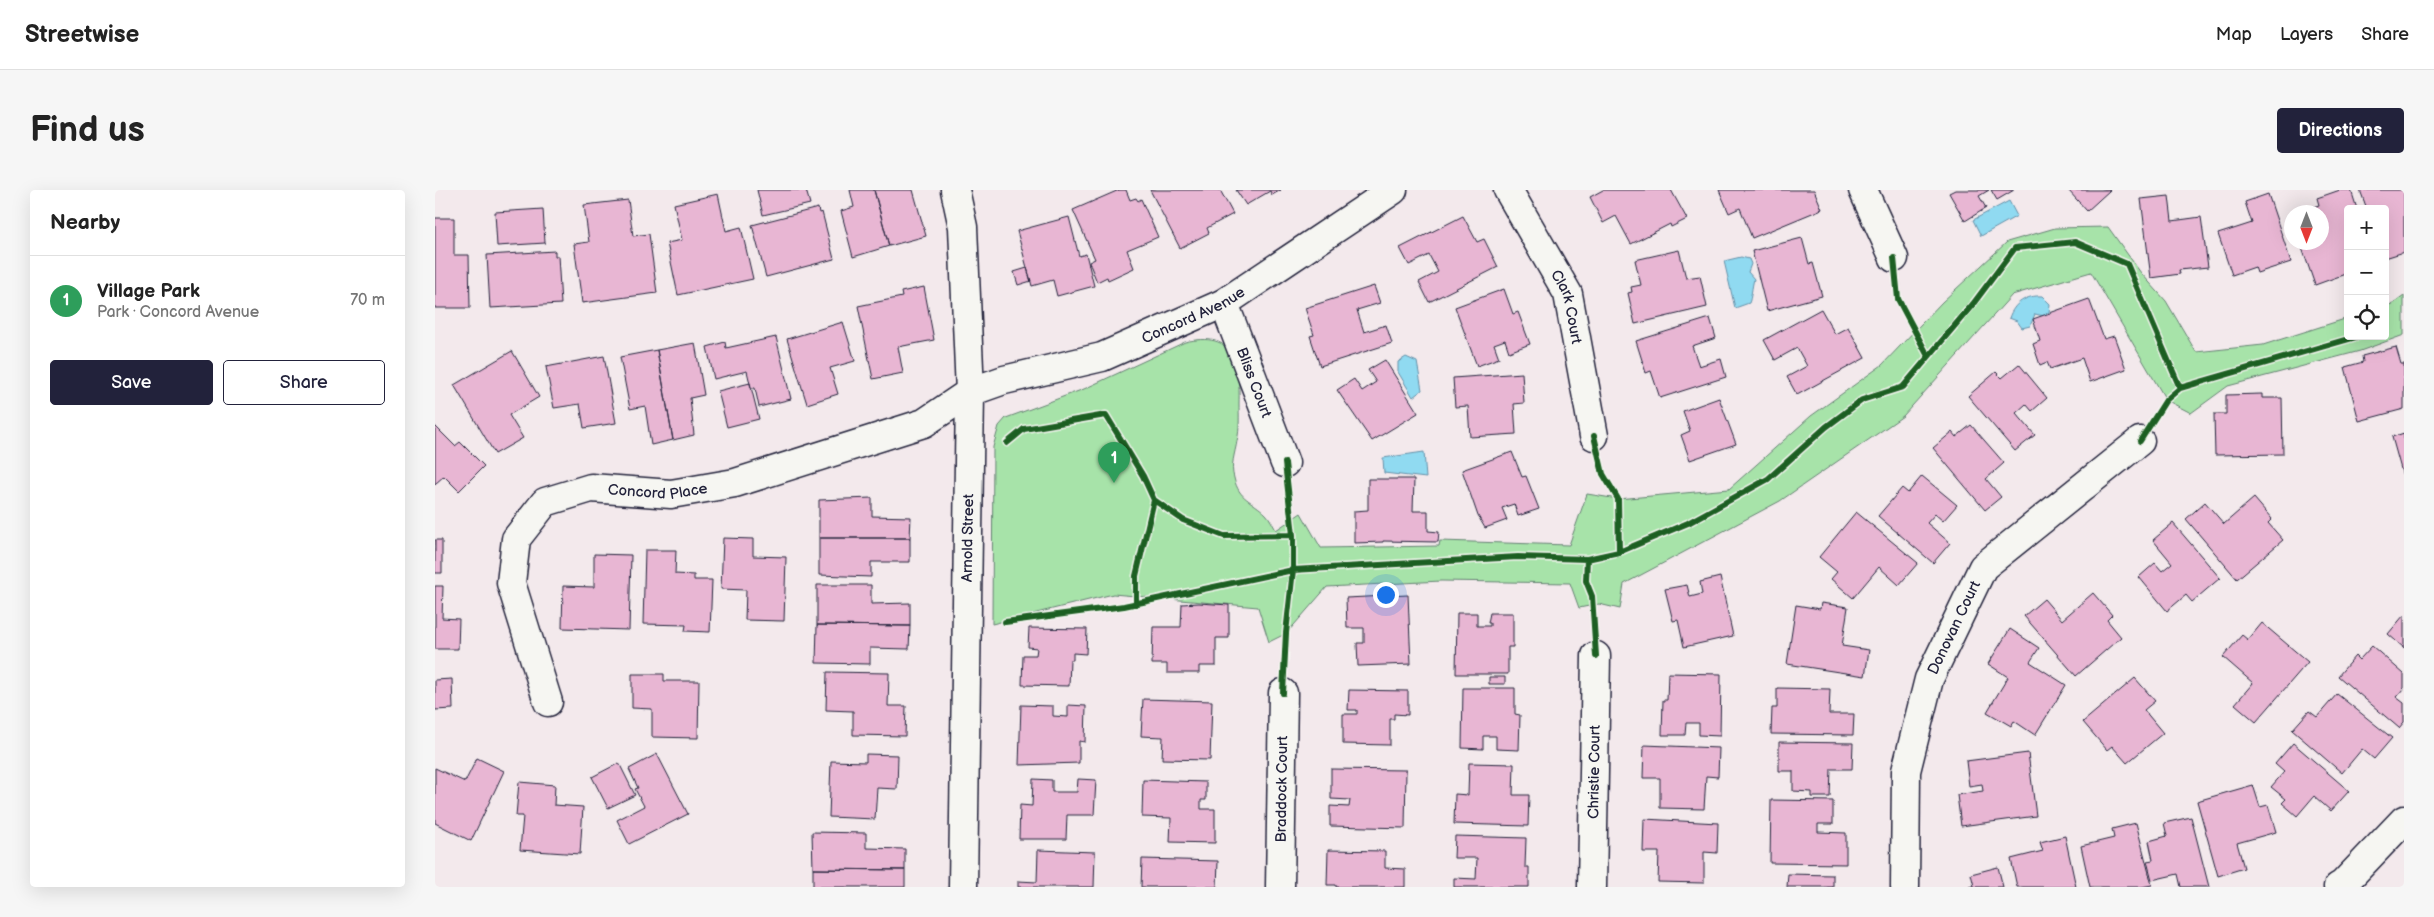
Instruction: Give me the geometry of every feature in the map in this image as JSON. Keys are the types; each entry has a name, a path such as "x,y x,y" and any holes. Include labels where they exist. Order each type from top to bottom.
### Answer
{"street":[{"name":"Arnold Street","path":"955,190 963,227 970,392 963,887"},
{"name":"Concord Avenue","path":"970,392 1004,380 1103,357 1224,303 1393,190"},
{"name":"Clark Court","path":"1508,190 1568,294 1594,436"},
{"path":"1863,190 1894,258"},
{"name":"Bliss Court","path":"1224,303 1285,463"},
{"name":"Concord Place","path":"548,702 511,583 516,539 545,502 591,488 671,494 735,483 924,423 970,392"},
{"name":"Donovan Court","path":"1905,887 1906,771 1929,679 1983,568 2140,441"},
{"name":"Christie Court","path":"1592,887 1596,656"},
{"name":"Braddock Court","path":"1280,887 1283,693"},
{"path":"2338,887 2404,820"}],"green space":[{"path":"2108,227 2141,273 2166,301 2196,352 2263,345 2344,319 2344,340 2389,340 2389,305 2404,296 2404,335 2360,351 2228,386 2191,413 2166,400 2091,272 2012,295 1903,416 1780,501 1624,584 1620,609 1599,604 1579,608 1570,583 1441,581 1327,587 1287,633 1269,642 1258,607 1113,594 992,624 993,447 999,426 1006,418 1084,389 1185,342 1215,341 1224,345 1236,363 1239,388 1239,432 1233,464 1234,478 1239,491 1266,514 1276,530 1301,513 1321,548 1439,546 1440,541 1569,545 1587,494 1618,499 1729,489 1811,416 1882,365 1942,302 2007,242 2055,228"}],"water":[{"path":"2009,201 2017,216 1981,236 1973,220"},
{"path":"1741,257 1749,259 1751,264 1748,272 1754,279 1749,303 1735,308 1724,261"},
{"path":"2042,296 2050,304 2049,312 2044,316 2035,314 2030,326 2022,328 2017,321 2009,318 2014,308 2021,301 2031,297"},
{"path":"1406,357 1417,362 1422,390 1413,397 1398,372 1398,362"},
{"path":"1424,452 1426,478 1384,473 1383,458"}],"building":[{"path":"757,190 806,190 810,204 763,215"},
{"path":"850,190 874,190 889,246 853,257 841,211 854,207"},
{"path":"874,190 913,190 926,236 889,246"},
{"path":"1119,190 1126,190 1130,200 1136,198 1138,201 1141,199 1158,237 1127,250 1134,268 1108,280 1107,277 1097,282 1089,262 1095,259 1073,210"},
{"path":"1150,190 1220,190 1233,214 1207,228 1209,233 1180,248"},
{"path":"1236,190 1281,190 1272,195 1270,191 1246,205"},
{"path":"1603,190 1671,190 1687,219 1671,227 1670,224 1631,244 1616,216 1603,223 1590,197"},
{"path":"1719,190 1814,190 1822,209 1752,238 1740,208 1729,213"},
{"path":"1955,190 1989,190 1979,196 1986,208 1965,221 1949,193"},
{"path":"1991,190 2014,190 1997,200"},
{"path":"2068,190 2110,190 2087,211"},
{"path":"2340,190 2351,190 2356,205 2344,205 2344,274 2315,285 2303,250 2329,250 2329,205 2319,205 2317,198"},
{"path":"2360,190 2404,190 2404,252 2389,257 2389,205 2366,205"},
{"path":"718,194 726,231 741,227 753,279 678,295 667,243 682,240 674,204"},
{"path":"2268,194 2284,241 2284,250 2287,250 2291,262 2257,273 2255,267 2232,275 2218,234 2252,223 2245,202"},
{"path":"2169,196 2172,221 2201,217 2208,267 2179,270 2180,274 2151,278 2141,199"},
{"path":"628,200 633,236 649,234 657,293 582,303 574,244 589,242 584,205"},
{"path":"818,208 819,213 822,212 834,259 766,277 752,225"},
{"path":"543,209 545,243 497,246 495,212"},
{"path":"1463,216 1477,242 1484,239 1498,267 1429,302 1419,282 1438,272 1429,255 1409,265 1400,248"},
{"path":"1069,217 1079,256 1086,254 1094,286 1057,296 1053,280 1032,286 1017,231"},
{"path":"435,218 454,218 454,255 469,255 470,308 435,308"},
{"path":"1802,238 1809,264 1813,263 1822,296 1767,311 1752,251"},
{"path":"1679,250 1686,278 1700,276 1707,307 1635,324 1628,293 1632,292 1631,287 1641,285 1635,260"},
{"path":"555,251 555,256 558,256 561,304 490,308 487,255"},
{"path":"1027,268 1031,281 1018,285 1014,272"},
{"path":"1374,286 1380,303 1357,310 1364,332 1386,325 1392,343 1320,366 1310,336 1314,335 1305,308"},
{"path":"924,287 934,340 898,347 903,373 873,379 858,306 902,297 901,292"},
{"path":"1504,289 1513,314 1518,312 1530,344 1509,352 1505,340 1494,344 1499,358 1477,366 1455,307"},
{"path":"2089,299 2104,339 2114,336 2126,369 2090,382 2082,358 2050,369 2047,362 2040,365 2033,344 2040,341 2033,319"},
{"path":"1821,309 1835,334 1848,327 1865,358 1797,395 1787,377 1807,366 1797,348 1775,360 1764,340"},
{"path":"1710,318 1716,338 1692,346 1699,366 1721,359 1726,377 1660,398 1651,371 1646,373 1636,341"},
{"path":"843,322 855,361 830,368 838,394 807,404 787,339"},
{"path":"776,337 791,399 759,407 755,388 751,388 747,371 714,379 707,347 725,342 726,348"},
{"path":"695,343 704,395 690,398 694,435 673,440 657,350"},
{"path":"2396,347 2401,364 2404,364 2404,409 2359,421 2345,367 2363,362 2362,356"},
{"path":"657,350 673,440 651,445 645,406 630,409 620,357"},
{"path":"512,351 539,397 509,415 523,438 495,454 454,385"},
{"path":"604,356 616,423 584,428 580,404 554,408 546,367"},
{"path":"1385,360 1418,413 1372,441 1337,390 1354,379 1362,391 1376,382 1368,370"},
{"path":"2019,364 2047,398 2032,411 2026,404 2016,413 2035,435 2015,451 1968,396 1996,372 2002,378"},
{"path":"1522,373 1524,403 1514,404 1516,434 1470,437 1468,406 1455,407 1453,378"},
{"path":"750,383 759,419 727,427 718,391"},
{"path":"2262,394 2262,398 2282,398 2283,454 2215,455 2214,414 2226,414 2226,395"},
{"path":"1719,398 1736,444 1690,460 1681,435 1690,431 1683,411"},
{"path":"1971,425 2004,463 1986,479 2001,497 1985,510 1933,448 1952,432 1956,437"},
{"path":"435,426 455,446 460,442 484,466 459,491 444,476 435,484"},
{"path":"2404,433 2404,480 2392,437"},
{"path":"1512,452 1522,477 1526,476 1539,509 1518,516 1514,504 1502,508 1507,520 1485,528 1478,516 1462,470"},
{"path":"1922,476 1957,505 1943,521 1935,514 1927,523 1950,543 1933,563 1878,516 1902,488 1908,493"},
{"path":"1368,479 1414,479 1413,511 1428,511 1428,531 1439,532 1438,542 1383,541 1354,543 1354,511 1368,510"},
{"path":"872,498 872,516 911,517 910,538 819,538 819,500"},
{"path":"2254,498 2272,519 2268,523 2283,540 2237,579 2186,519 2205,502 2224,524"},
{"path":"1856,512 1918,563 1899,585 1879,567 1853,598 1831,579 1837,572 1819,557"},
{"path":"2173,523 2220,578 2192,602 2186,595 2167,611 2139,577 2155,563 2162,571 2172,563 2153,540"},
{"path":"723,538 753,539 753,556 786,557 784,621 745,620 746,590 721,589"},
{"path":"819,538 910,538 910,562 871,562 871,577 819,575"},
{"path":"435,540 442,540 442,573 435,573"},
{"path":"645,550 676,550 675,574 694,575 694,580 712,580 710,632 685,631 686,625 643,624"},
{"path":"594,554 631,555 629,630 562,628 563,586 594,587"},
{"path":"1720,577 1733,636 1684,647 1678,620 1673,621 1665,589 1687,585 1690,597 1702,594 1700,582"},
{"path":"817,585 871,585 871,604 910,603 910,626 817,625"},
{"path":"435,586 443,586 442,618 459,619 458,649 435,649"},
{"path":"2093,593 2112,615 2107,620 2121,637 2076,676 2024,616 2044,599 2062,620"},
{"path":"1408,595 1411,664 1358,666 1357,643 1364,643 1364,628 1347,628 1346,598"},
{"path":"1821,603 1848,607 1842,646 1869,650 1865,676 1787,664 1796,605 1820,609"},
{"path":"1182,604 1229,605 1229,638 1216,638 1216,666 1199,666 1199,673 1167,673 1167,664 1152,664 1153,627 1181,627"},
{"path":"1457,613 1477,613 1477,626 1490,626 1490,623 1488,623 1490,613 1513,613 1513,647 1508,647 1508,674 1456,674"},
{"path":"2404,615 2404,648 2388,634"},
{"path":"2262,623 2308,662 2256,722 2235,704 2253,683 2223,657 2242,635 2248,640"},
{"path":"817,625 910,626 909,649 870,648 870,664 816,663"},
{"path":"1029,628 1087,629 1086,654 1073,653 1073,660 1070,660 1069,686 1022,685 1023,655 1036,655 1037,648 1028,647"},
{"path":"2010,629 2039,648 2030,662 2066,685 2035,735 2014,721 2011,726 1987,712 2008,677 1988,664"},
{"path":"2372,646 2404,674 2404,688 2396,697 2404,703 2404,722 2399,728 2338,676 2355,656 2359,660"},
{"path":"827,672 889,673 888,706 906,706 905,736 853,735 853,711 826,710"},
{"path":"1668,673 1721,674 1720,736 1699,735 1699,723 1686,723 1685,735 1662,735 1663,700 1667,700"},
{"path":"632,674 664,674 664,681 699,681 698,738 652,737 652,709 632,708"},
{"path":"1489,677 1505,677 1505,684 1489,684"},
{"path":"2135,678 2155,701 2144,710 2163,733 2127,763 2112,746 2107,750 2083,722"},
{"path":"452,679 453,709 435,710 435,680"},
{"path":"1463,688 1515,688 1515,714 1520,715 1519,750 1496,749 1496,736 1483,736 1483,749 1462,748"},
{"path":"1777,688 1830,689 1829,714 1854,714 1853,735 1771,734 1772,708 1777,708"},
{"path":"1349,690 1408,691 1408,715 1394,714 1394,719 1390,719 1390,745 1343,744 1343,714 1357,714 1357,710 1348,710"},
{"path":"2337,694 2392,738 2374,759 2362,749 2342,773 2292,730 2309,711 2317,717"},
{"path":"1143,699 1212,701 1210,760 1162,759 1163,737 1141,736"},
{"path":"1021,705 1053,706 1053,716 1068,717 1068,705 1086,706 1085,742 1079,741 1079,763 1019,765"},
{"path":"1779,742 1853,743 1852,769 1831,769 1830,797 1812,797 1812,792 1793,791 1793,771 1779,771"},
{"path":"2293,743 2349,791 2331,811 2314,796 2297,816 2282,803 2286,799 2271,787 2284,772 2275,764"},
{"path":"1644,745 1719,748 1718,777 1706,776 1704,809 1660,808 1660,778 1643,778"},
{"path":"2028,753 2036,816 1961,826 1957,795 1983,791 1982,784 1969,786 1966,761"},
{"path":"657,754 688,814 629,844 617,820 644,806 635,789 638,788 629,769"},
{"path":"866,754 898,755 897,789 877,788 875,819 829,817 831,761 866,762"},
{"path":"477,758 504,771 471,841 435,823 435,768 465,782"},
{"path":"619,763 635,795 608,808 592,777"},
{"path":"1469,763 1514,764 1513,795 1529,795 1528,826 1454,824 1455,794 1468,795"},
{"path":"1331,769 1406,770 1405,828 1330,826 1330,806 1349,807 1350,800 1331,799"},
{"path":"1033,779 1052,780 1052,792 1077,792 1078,779 1096,780 1094,815 1067,815 1066,839 1019,839 1020,805 1032,806"},
{"path":"1143,780 1206,782 1206,800 1201,800 1201,809 1215,809 1215,843 1170,842 1171,818 1142,817"},
{"path":"519,782 555,785 554,805 583,807 580,854 520,850 523,816 516,816"},
{"path":"2253,785 2260,807 2268,805 2276,832 2237,843 2244,868 2218,876 2197,801"},
{"path":"1771,800 1833,801 1833,824 1818,824 1818,832 1846,833 1846,864 1770,863"},
{"path":"2191,817 2209,887 2181,887 2178,874 2152,880 2147,861 2153,860 2149,841 2167,836 2164,823"},
{"path":"1644,819 1718,823 1717,853 1704,852 1704,883 1658,882 1659,852 1643,852"},
{"path":"2136,823 2152,885 2141,887 2090,887 2081,846 2114,838 2112,829"},
{"path":"812,832 866,833 866,848 905,849 905,870 813,869"},
{"path":"1455,836 1526,838 1525,867 1529,867 1529,887 1454,887 1454,878 1476,879 1477,858 1454,858"},
{"path":"2065,836 2076,887 2017,887 2011,859 2043,851 2040,842"},
{"path":"1038,850 1095,852 1094,887 1018,887 1018,881 1037,882"},
{"path":"1328,850 1385,851 1385,868 1405,869 1405,887 1336,887 1336,885 1327,885"},
{"path":"1142,859 1218,861 1217,887 1141,887"},
{"path":"1998,867 2003,887 1969,887 1974,886 1971,874"},
{"path":"813,869 905,870 905,887 813,887"},
{"path":"1788,874 1833,875 1833,887 1787,887"}],"cycle path":[{"path":"1005,622 1124,606 1293,570 1518,557 1587,559 1619,552 1688,523 1768,479 1826,427 1862,400 1903,387 1973,304 2015,248 2075,242 2127,264 2180,388 2345,340"},
{"path":"1894,258 1898,299 1928,356"},
{"path":"2140,441 2166,400 2180,388"},
{"path":"1007,443 1024,429 1106,415 1143,476 1154,500 1183,520 1224,536 1293,535"},
{"path":"1594,436 1603,474 1618,499 1619,552"},
{"path":"1283,693 1286,633 1293,570 1293,535 1285,463"},
{"path":"1136,604 1136,576 1154,500"},
{"path":"1587,559 1586,581 1592,596 1596,656"}],"place":[{"name":"Village Park","path":"1114,483"}]}
